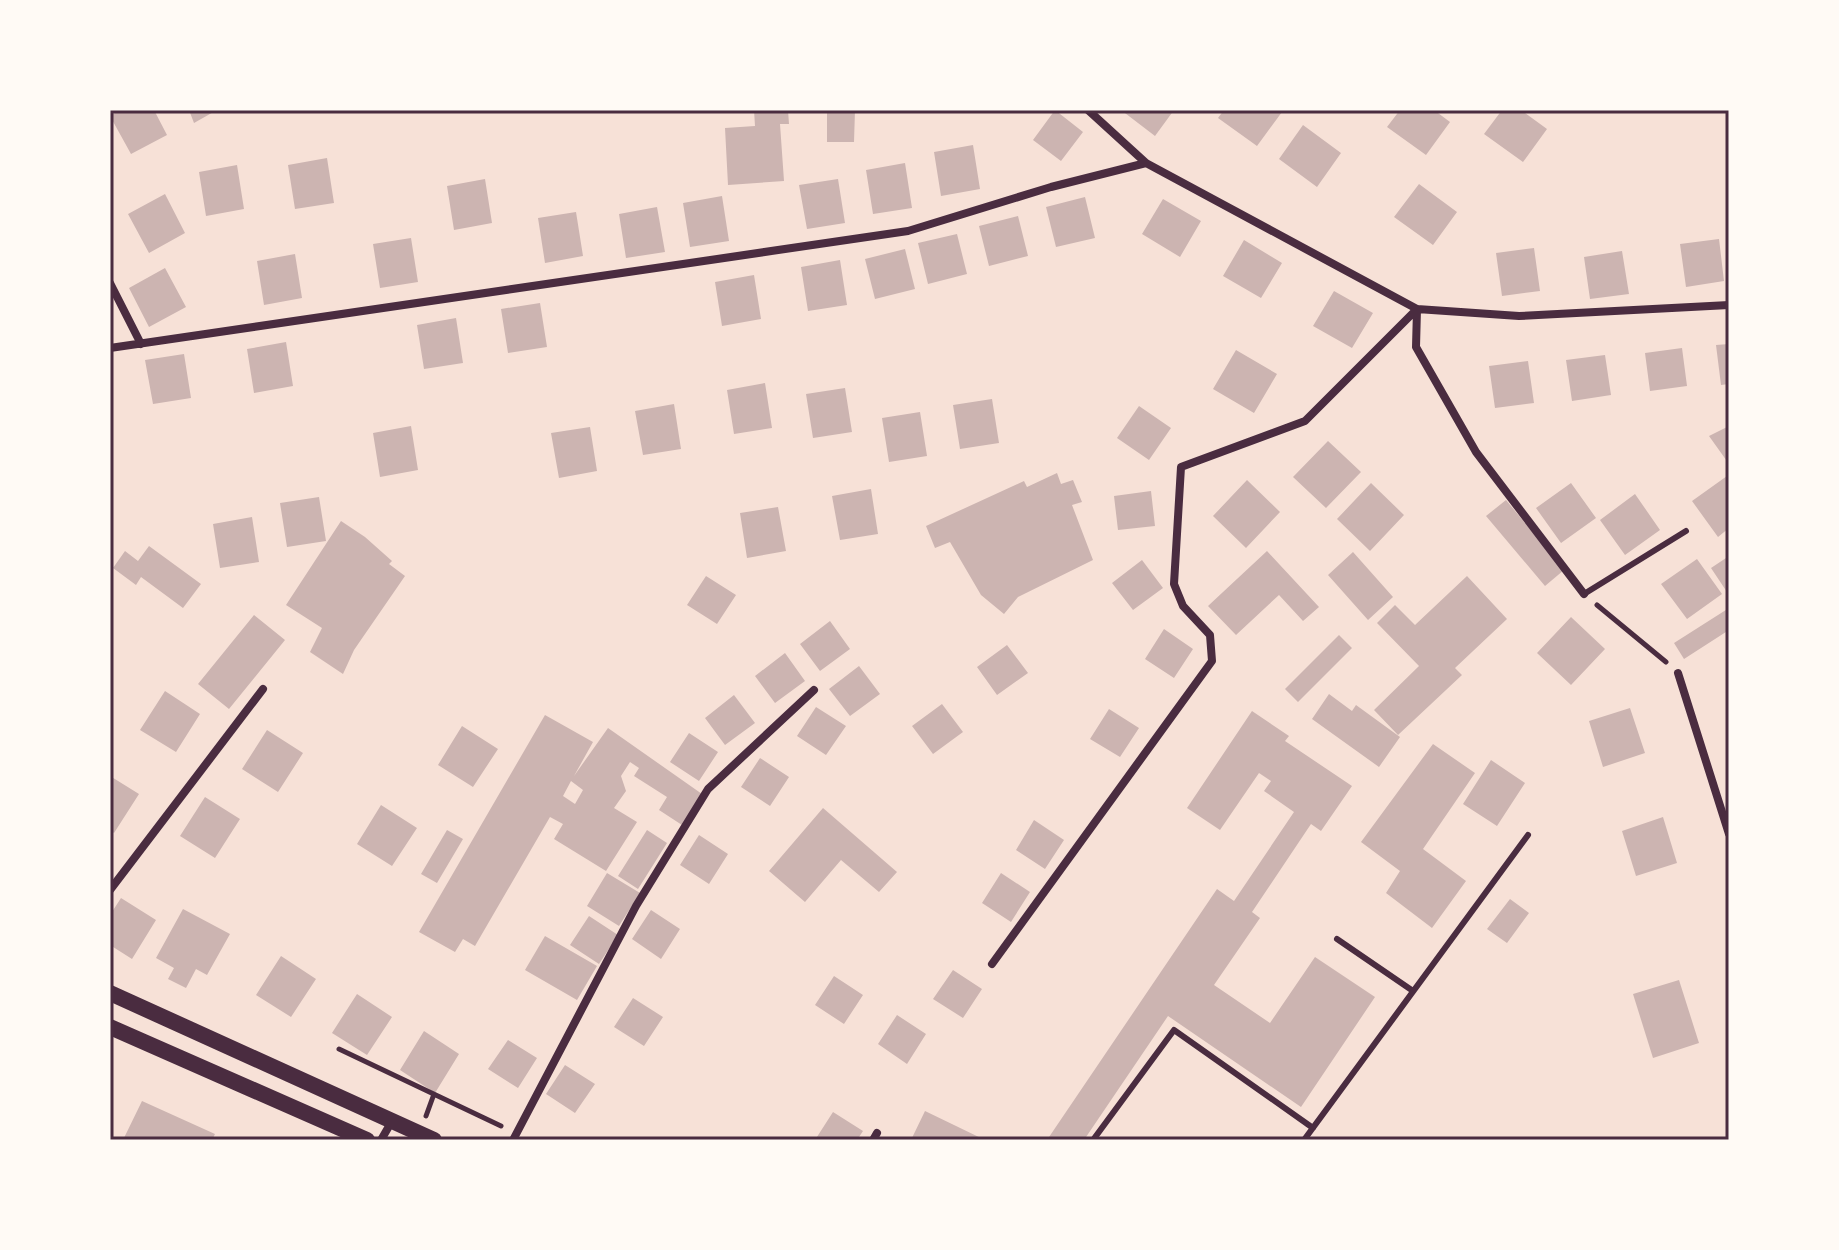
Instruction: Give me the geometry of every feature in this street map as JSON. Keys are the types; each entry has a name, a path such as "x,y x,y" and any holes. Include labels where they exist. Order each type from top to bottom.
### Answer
{"main road":[{"path":"110,993 434,1140"},
{"path":"110,1027 367,1140"}],"street":[{"path":"1088,110 1146,163 1417,309 1519,316 1729,305"},
{"path":"110,348 908,231 1051,187 1146,163"},
{"path":"110,283 141,344"},
{"path":"1417,309 1416,347 1476,452 1584,594"},
{"path":"992,964 1212,661 1210,635 1183,606 1174,584 1181,467 1305,421 1417,309"},
{"path":"1678,673 1729,834"},
{"path":"110,890 263,689"},
{"path":"515,1137 636,906 708,789 814,690"},
{"path":"381,1140 393,1120"}],"lane":[{"path":"1584,594 1686,531"},
{"path":"1304,1140 1528,835"},
{"path":"1337,939 1413,991"},
{"path":"1093,1140 1174,1030 1313,1128"}],"path":[{"path":"1584,594 1678,673"},
{"path":"339,1049 515,1137"}],"building":[{"path":"120,110 154,110 167,135 131,154 110,116"},
{"path":"189,110 217,110 194,123"},
{"path":"754,110 788,110 789,124 780,124 784,181 728,185 725,128 755,126"},
{"path":"827,110 855,110 854,142 827,142"},
{"path":"1055,110 1083,132 1061,161 1033,140"},
{"path":"1121,110 1174,110 1155,136"},
{"path":"1224,110 1282,112 1257,146 1218,118"},
{"path":"1400,110 1434,110 1450,122 1426,155 1387,127"},
{"path":"1502,110 1521,110 1547,129 1523,162 1484,134"},
{"path":"1303,125 1341,153 1317,187 1279,159"},
{"path":"973,145 980,189 941,196 934,152"},
{"path":"327,158 334,203 295,209 288,165"},
{"path":"905,163 912,208 873,214 866,170"},
{"path":"237,165 244,209 206,216 199,172"},
{"path":"485,179 492,223 454,230 447,186"},
{"path":"838,179 845,223 807,229 799,185"},
{"path":"1419,184 1457,212 1433,245 1394,217"},
{"path":"165,194 185,233 149,253 128,214"},
{"path":"722,196 729,241 690,247 683,203"},
{"path":"1085,197 1095,238 1056,247 1046,207"},
{"path":"1163,199 1201,221 1180,257 1142,234"},
{"path":"657,207 665,252 626,258 619,214"},
{"path":"576,212 583,256 545,263 538,218"},
{"path":"1018,216 1028,256 989,266 979,226"},
{"path":"957,234 967,274 928,284 918,243"},
{"path":"411,238 418,282 380,288 373,244"},
{"path":"1719,239 1724,281 1686,287 1680,244"},
{"path":"1244,240 1282,263 1261,298 1223,276"},
{"path":"1534,248 1540,291 1502,296 1496,253"},
{"path":"905,249 915,289 875,299 865,259"},
{"path":"1622,251 1629,294 1590,299 1584,257"},
{"path":"295,254 302,298 264,305 257,261"},
{"path":"840,260 847,305 808,311 801,267"},
{"path":"165,268 186,307 149,327 129,288"},
{"path":"754,275 761,319 722,326 715,282"},
{"path":"1334,291 1373,313 1352,348 1313,326"},
{"path":"540,303 547,347 508,353 501,309"},
{"path":"456,318 463,363 424,369 417,325"},
{"path":"286,342 293,386 254,393 247,349"},
{"path":"1729,344 1729,384 1721,385 1716,345"},
{"path":"1682,348 1687,386 1650,391 1645,353"},
{"path":"1236,350 1277,374 1254,413 1213,389"},
{"path":"184,354 191,398 153,404 145,360"},
{"path":"1605,355 1611,395 1572,401 1566,360"},
{"path":"1528,361 1534,403 1495,408 1489,366"},
{"path":"765,383 772,428 734,434 727,390"},
{"path":"845,388 852,432 813,438 806,394"},
{"path":"992,399 999,443 960,449 953,405"},
{"path":"674,404 681,449 643,455 635,411"},
{"path":"1139,406 1171,428 1149,460 1117,438"},
{"path":"920,412 927,456 889,462 882,418"},
{"path":"411,426 418,470 380,477 373,433"},
{"path":"1729,426 1729,464 1709,436"},
{"path":"590,427 597,471 559,478 551,433"},
{"path":"1328,441 1361,472 1326,508 1293,477"},
{"path":"1057,473 1061,484 1073,480 1082,502 1072,505 1093,560 1018,597 1004,614 981,595 950,542 935,548 926,526 1024,481 1027,487"},
{"path":"1727,476 1729,528 1718,537 1692,501"},
{"path":"1247,480 1280,512 1246,548 1213,516"},
{"path":"1371,483 1404,515 1370,551 1337,519"},
{"path":"1571,483 1596,518 1561,543 1536,508"},
{"path":"871,489 878,534 840,540 832,496"},
{"path":"1151,491 1155,526 1118,530 1114,496"},
{"path":"1635,494 1660,530 1625,555 1600,520"},
{"path":"319,497 326,541 287,547 280,503"},
{"path":"1506,500 1564,570 1545,586 1486,516"},
{"path":"778,507 786,551 747,558 740,513"},
{"path":"252,517 259,562 220,568 213,524"},
{"path":"341,521 365,537 392,561 389,564 405,576 354,650 343,674 310,652 322,628 286,605"},
{"path":"149,546 201,584 183,608 141,577 136,585 113,568 125,551 138,561"},
{"path":"1267,551 1319,607 1303,621 1279,595 1236,635 1208,606"},
{"path":"1353,552 1393,597 1368,620 1328,575"},
{"path":"1729,556 1729,595 1711,568"},
{"path":"1697,559 1722,594 1687,619 1661,584"},
{"path":"1142,560 1163,588 1133,610 1112,583"},
{"path":"706,576 736,595 717,624 687,605"},
{"path":"1467,576 1507,619 1455,668 1462,675 1398,735 1374,710 1419,666 1377,623 1395,605 1415,625"},
{"path":"1729,608 1729,630 1684,659 1674,643"},
{"path":"254,615 285,640 229,709 198,684"},
{"path":"1571,617 1605,649 1571,685 1537,653"},
{"path":"830,621 850,649 820,671 800,644"},
{"path":"1164,629 1193,649 1174,678 1145,659"},
{"path":"1339,635 1352,648 1298,702 1285,689"},
{"path":"1007,645 1028,673 997,695 977,667"},
{"path":"785,653 805,681 775,703 755,676"},
{"path":"859,666 880,694 850,716 829,689"},
{"path":"165,691 200,714 176,752 140,730"},
{"path":"1329,694 1352,711 1356,705 1400,737 1379,767 1312,719"},
{"path":"734,695 755,723 725,745 705,718"},
{"path":"942,704 963,732 933,754 912,726"},
{"path":"816,707 846,726 826,755 797,736"},
{"path":"1630,708 1645,753 1603,767 1589,721"},
{"path":"1109,709 1139,728 1120,757 1090,739"},
{"path":"1252,711 1289,736 1285,741 1352,786 1321,831 1311,824 1252,912 1260,918 1214,985 1270,1023 1315,957 1375,997 1301,1107 1168,1016 1084,1140 1047,1140 1217,889 1234,901 1294,812 1264,791 1271,781 1259,773 1220,830 1187,808"},
{"path":"545,715 593,742 574,776 608,728 702,794 682,825 659,810 667,797 634,776 639,768 630,762 621,776 626,791 614,808 637,822 606,871 554,839 563,824 550,817 475,946 463,939 455,952 419,932","holes":["571,781 583,790 575,804 563,796"]},
{"path":"462,726 498,749 473,787 438,765"},
{"path":"267,730 303,753 278,792 242,769"},
{"path":"689,733 718,752 699,781 670,762"},
{"path":"1433,744 1475,773 1423,849 1466,881 1432,928 1386,893 1400,871 1361,842"},
{"path":"760,758 789,777 770,806 741,787"},
{"path":"1491,760 1525,783 1497,826 1463,804"},
{"path":"110,776 139,794 114,833 110,830"},
{"path":"205,797 240,819 215,858 180,836"},
{"path":"381,805 417,828 392,866 357,844"},
{"path":"823,808 897,872 879,892 841,860 805,902 769,871"},
{"path":"1663,817 1677,863 1636,876 1622,831"},
{"path":"1034,820 1064,840 1045,869 1016,850"},
{"path":"447,830 463,839 437,883 421,874"},
{"path":"647,830 667,843 638,889 618,876"},
{"path":"699,835 728,854 709,884 680,865"},
{"path":"607,873 640,893 619,926 587,906"},
{"path":"1001,873 1030,892 1011,922 982,903"},
{"path":"121,898 156,920 132,959 110,945 110,915"},
{"path":"1510,899 1529,913 1507,943 1487,929"},
{"path":"183,909 230,934 207,975 196,969 186,988 168,979 174,968 156,958"},
{"path":"651,910 680,929 661,959 632,939"},
{"path":"589,916 618,935 599,964 570,945"},
{"path":"545,936 597,966 577,1000 525,970"},
{"path":"281,956 316,979 291,1017 256,995"},
{"path":"953,970 982,989 963,1018 933,999"},
{"path":"834,976 863,995 844,1024 815,1005"},
{"path":"1679,980 1699,1043 1653,1058 1633,994"},
{"path":"357,994 392,1017 367,1055 332,1033"},
{"path":"633,998 663,1017 644,1046 614,1027"},
{"path":"897,1015 926,1034 907,1064 878,1044"},
{"path":"424,1031 459,1054 435,1093 400,1070"},
{"path":"508,1040 537,1058 518,1088 488,1069"},
{"path":"565,1065 595,1084 575,1113 546,1094"},
{"path":"142,1101 215,1134 212,1140 123,1140"},
{"path":"925,1111 985,1140 911,1140"},
{"path":"833,1112 863,1131 857,1140 815,1140"}]}
